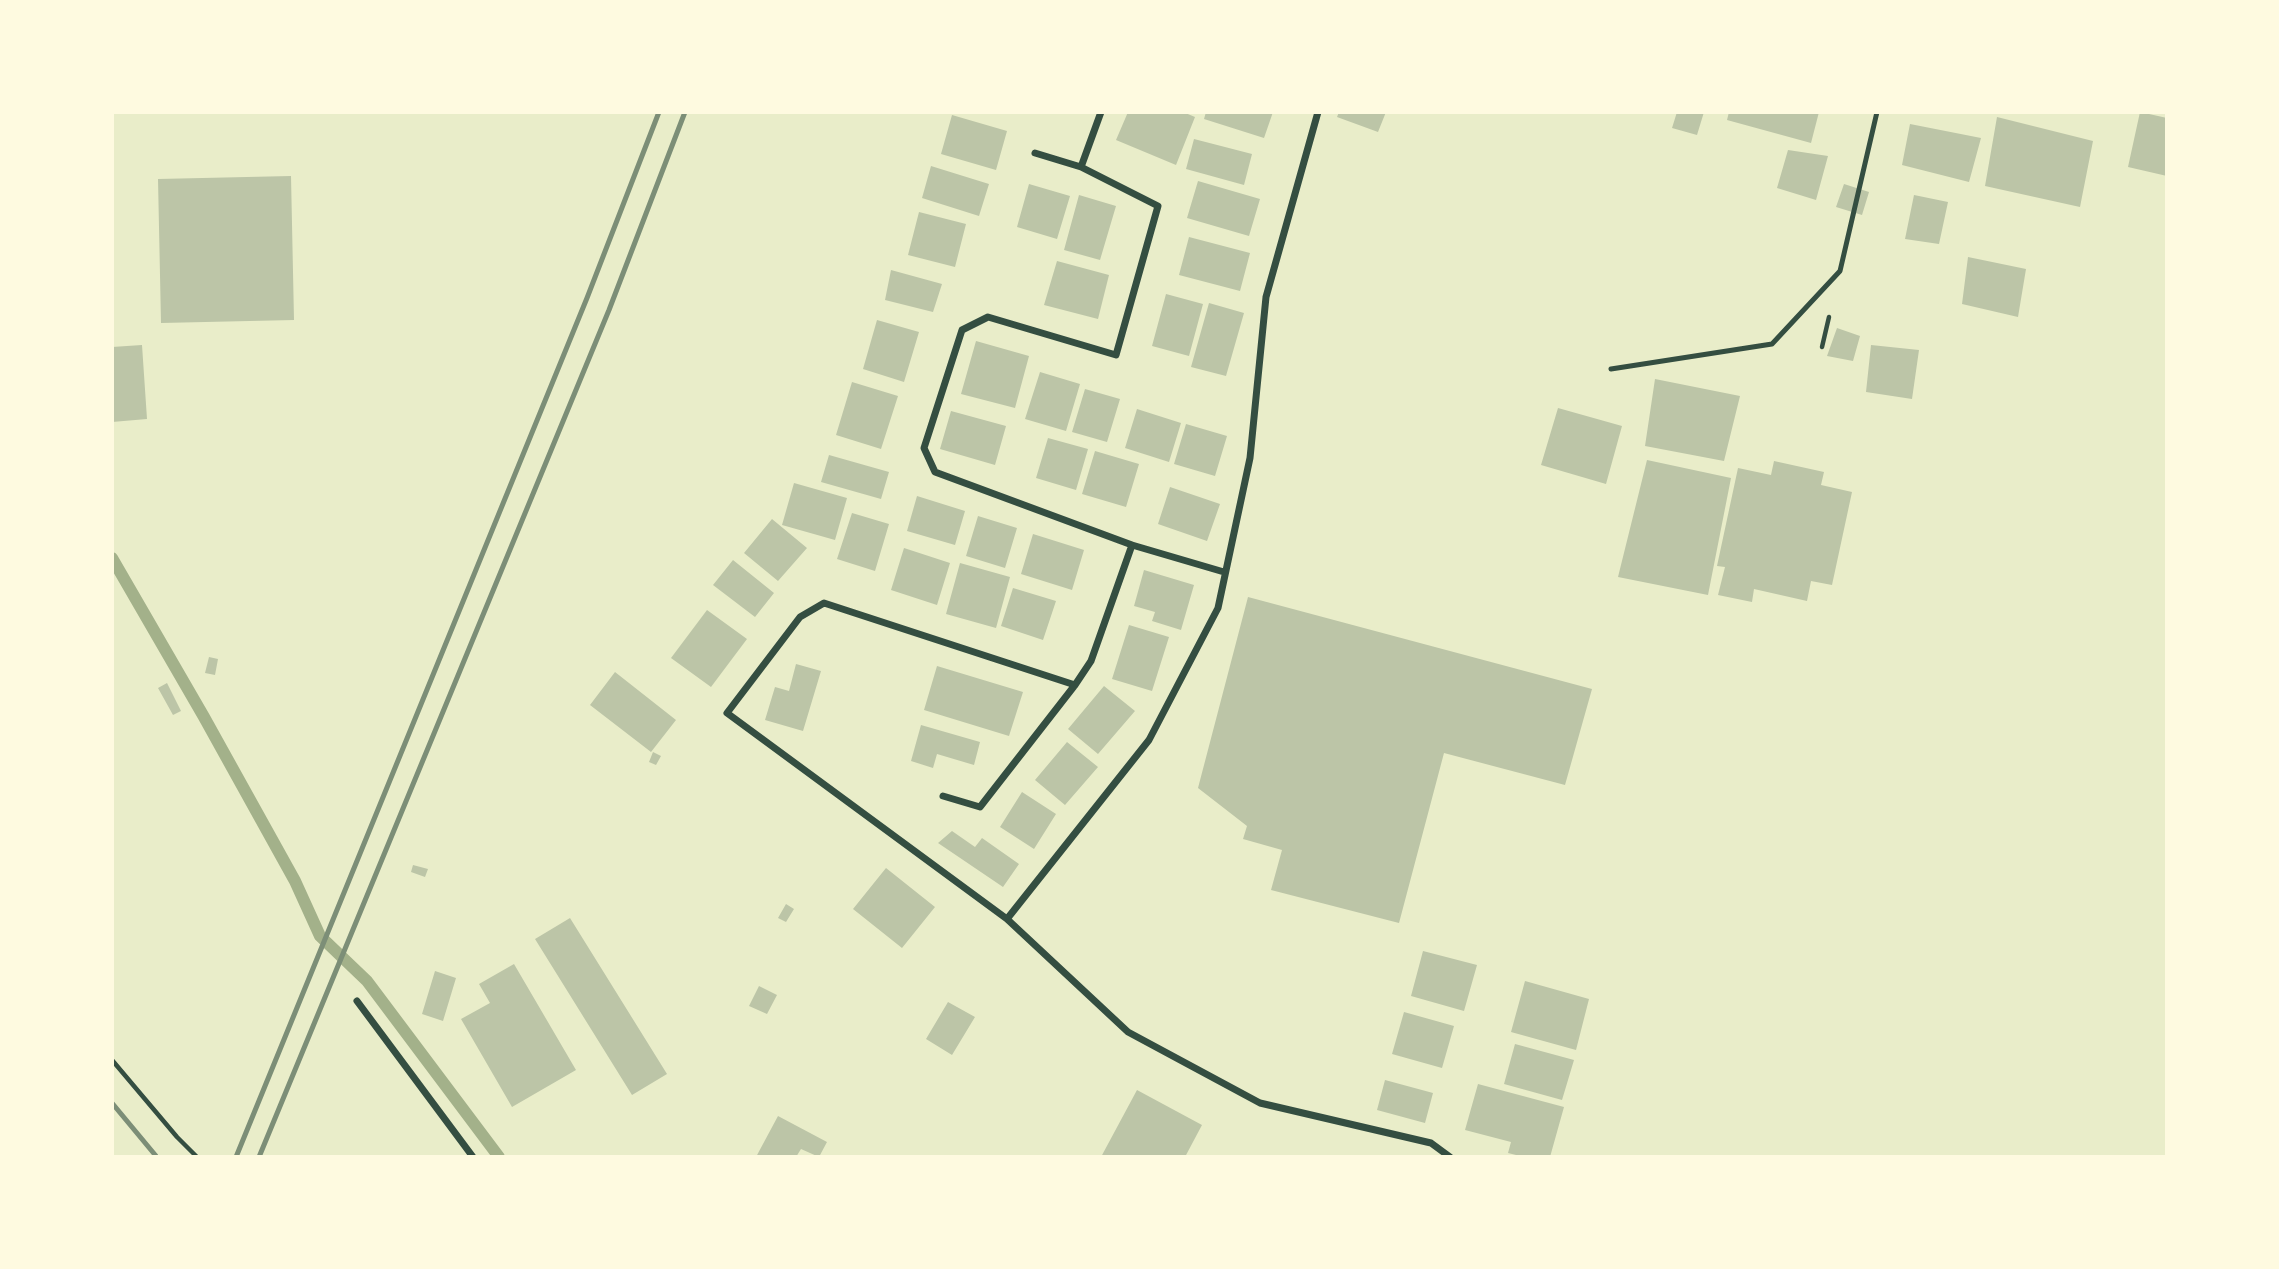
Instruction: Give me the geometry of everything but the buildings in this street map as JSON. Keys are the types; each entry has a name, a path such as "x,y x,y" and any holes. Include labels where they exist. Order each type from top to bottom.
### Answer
{"street":[{"path":"1081,167 1101,112"},
{"path":"1007,919 1149,740 1218,608 1250,458 1266,297 1318,112"},
{"path":"1035,153 1081,167 1158,206 1116,355 988,317 962,330 924,448 935,472 1132,545 1224,572"},
{"path":"943,796 980,807 1075,685 1091,661 1132,545"},
{"path":"1075,685 824,603 800,617 727,713 1007,919 1128,1032 1260,1103 1431,1143 1450,1157"},
{"path":"357,1001 473,1157"}],"lane":[{"path":"1611,369 1772,344 1840,271 1877,112"}],"path":[{"path":"112,1060 197,1157"}],"waterway":[{"path":"112,558 295,881 320,936 367,981 499,1157"}],"railway":[{"path":"236,1157 587,298 659,112"},
{"path":"259,1157 609,310 685,112"},
{"path":"112,1103 156,1156"}]}
